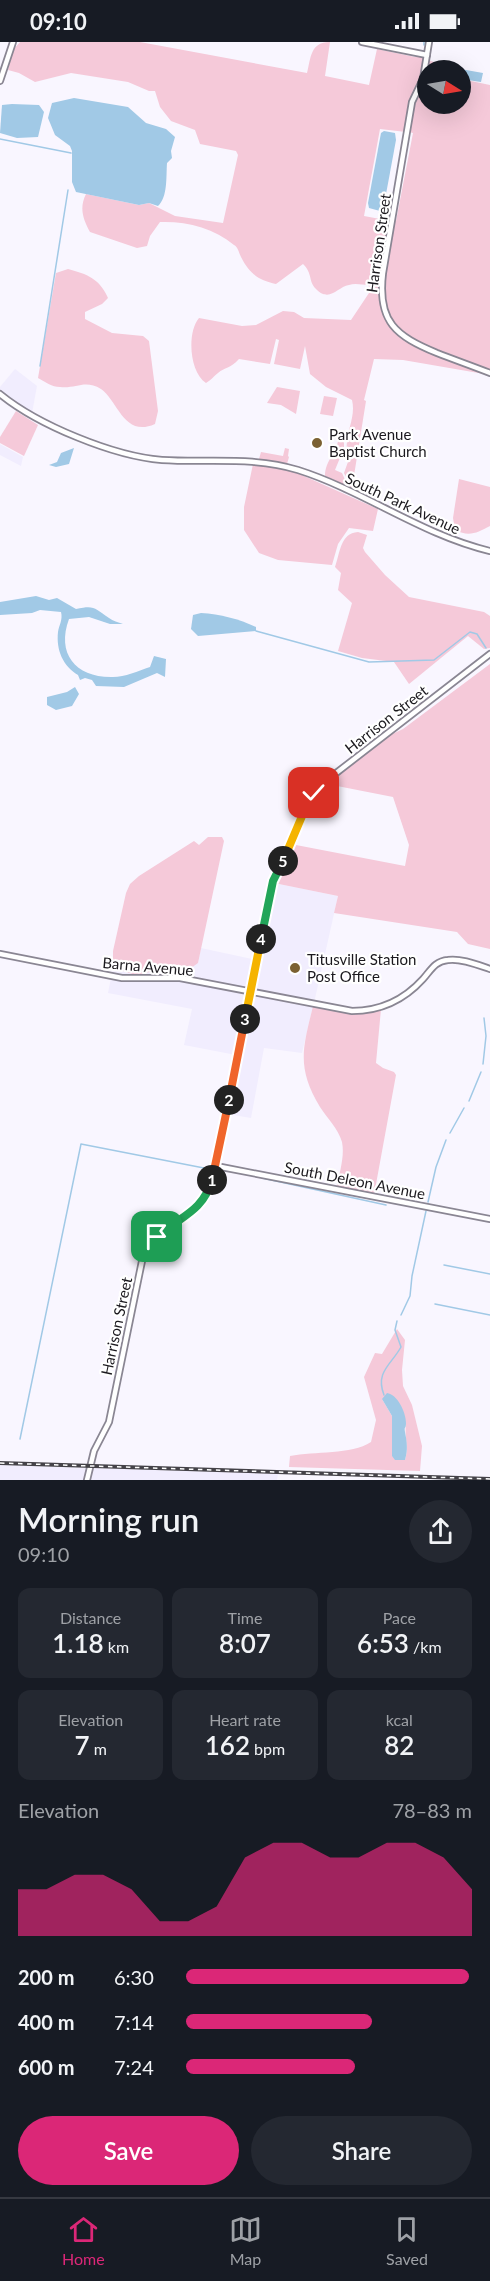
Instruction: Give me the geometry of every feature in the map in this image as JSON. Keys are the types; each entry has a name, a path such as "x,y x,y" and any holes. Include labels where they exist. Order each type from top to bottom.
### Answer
{"street":[{"path":"0,81 13,42"},
{"path":"362,42 426,56"},
{"name":"Harrison Street","path":"429,42 423,79 412,102 383,273 382,297 390,321 402,336 418,345 490,373"},
{"name":"South Park Avenue","path":"0,394 21,409 56,427 123,453 160,459 246,460 286,467 321,478 439,535 490,551"},
{"name":"Harrison Street","path":"87,1480 94,1451 109,1422 142,1261 157,1237 188,1216 202,1201 216,1166 273,881 314,793 340,770 490,654"},
{"name":"Barna Avenue","path":"0,954 122,978 180,978 336,1009 360,1011 396,1001 411,991 433,966 447,960 454,959 490,969"},
{"name":"South Deleon Avenue","path":"216,1166 490,1219"}],"shaded area":[{"path":"20,42 140,42 307,73 312,52 319,45 330,42 325,76 369,85 377,49 425,57 424,60 417,60 417,87 411,101 406,132 380,129 364,216 391,221 381,272 381,302 392,328 401,338 431,353 490,375 403,360 374,359 364,400 366,401 352,488 347,485 348,481 344,473 349,459 347,443 353,415 352,400 326,387 310,374 305,346 300,369 274,364 279,340 276,339 270,364 239,359 206,383 196,370 191,342 195,324 199,318 242,326 256,325 283,311 294,312 304,318 351,320 371,290 368,285 351,284 325,295 316,289 303,264 276,284 270,282 251,272 237,247 226,239 190,224 160,222 150,236 147,246 137,248 90,232 83,213 86,194 139,205 149,203 175,216 223,223 238,155 236,151 200,144 195,130 171,121 160,107 155,91 149,91 128,82 71,73 35,82 8,70 12,51"},
{"path":"471,81 490,85 490,372 441,354 408,337 387,312 383,295 384,276 413,133 409,132 417,93 417,114 471,114"},
{"path":"68,269 92,278 101,286 108,298 102,304 85,312 85,319 112,333 143,336 149,341 158,411 155,424 144,427 129,422 107,395 95,386 85,384 57,387 38,378 56,273"},
{"path":"15,369 37,386 32,413 0,392 0,387"},
{"path":"277,387 300,391 296,414 281,405 267,403"},
{"path":"324,396 337,398 333,416 320,414"},
{"path":"16,411 38,425 24,456 0,443 0,437"},
{"path":"339,436 344,437 344,448 335,470 342,473 345,485 325,476"},
{"path":"0,444 23,457 21,466 0,455"},
{"path":"285,448 289,449 287,464 259,459 261,452 283,456"},
{"path":"253,464 295,472 378,509 373,531 349,528 338,544 332,565 278,560 259,553 244,530 244,507"},
{"path":"459,479 490,487 490,526 481,531 465,533 455,530 453,518"},
{"path":"352,533 367,535 363,548 365,552 409,597 484,612 490,616 490,648 484,649 468,636 409,684 394,662 362,658 338,651 352,603 338,590 341,573 335,567 344,540"},
{"path":"490,664 490,949 468,944 457,932 334,913 338,896 274,883 296,845 405,866 409,845 393,797 327,784 384,738 403,729"},
{"path":"208,837 222,837 224,841 198,963 191,968 164,969 136,975 113,968 113,951 130,884 194,841 199,845"},
{"path":"274,883 338,896 314,1003 252,991"},
{"path":"201,948 252,959 255,949 257,950 248,990 180,976 141,978 112,975 113,968 136,975 198,963"},
{"path":"111,978 141,981 180,979 248,993 236,1055 184,1045 192,1009 108,993"},
{"path":"251,994 313,1006 302,1053 264,1048 251,1118 227,1114"},
{"path":"313,1006 336,1010 381,1009 376,1063 396,1075 374,1195 337,1188 342,1159 342,1142 338,1132 312,1093 305,1069 304,1046"},
{"path":"397,1329 405,1340 403,1386 412,1405 422,1446 420,1471 289,1467 290,1456 343,1451 371,1442 376,1420 364,1377 375,1353 382,1354","holes":["382,1399 406,1423 407,1450 405,1460 392,1456 392,1416"]},
{"path":"0,1465 87,1468 85,1480 0,1480"},
{"path":"90,1468 278,1474 277,1480 88,1480"}],"water":[{"path":"471,71 483,73 481,82 471,80"},
{"path":"74,98 128,107 146,123 166,129 175,137 171,151 172,158 167,163 165,192 158,206 149,203 139,205 76,192 72,182 72,151 70,146 55,135 48,118 52,103"},
{"path":"2,105 39,105 44,112 38,137 17,138 0,133"},
{"path":"384,131 395,133 396,140 384,205 380,211 369,208 368,203 381,133"},
{"path":"74,448 69,464 56,467 49,465 57,462 61,453"},
{"path":"36,596 49,600 57,598 76,609 94,608 112,620 123,624 110,624 89,617 69,619 65,643 67,653 79,668 100,676 122,676 150,667 154,656 166,659 165,677 157,673 124,687 96,686 92,680 85,678 80,680 78,675 68,667 59,651 58,632 62,618 61,612 40,610 32,613 0,615 0,602"},
{"path":"201,613 236,619 256,627 256,631 198,636 191,629 193,615"},
{"path":"75,687 79,694 72,706 56,710 47,705 47,697 67,692"},
{"path":"387,1393 397,1400 404,1414 407,1446 405,1460 395,1460 392,1456 392,1416 382,1399"}],"waterway":[{"path":"0,139 71,153"},
{"path":"40,366 68,190"},
{"path":"256,631 369,662 434,660 470,632 477,634 486,648"},
{"path":"483,1064 486,1036 484,1018"},
{"path":"469,1101 481,1072"},
{"path":"450,1133 464,1108"},
{"path":"428,1202 436,1167 446,1140"},
{"path":"20,1439 81,1144 209,1169"},
{"path":"262,1178 386,1205"},
{"path":"401,1315 410,1296 426,1211"},
{"path":"444,1265 490,1274"},
{"path":"435,1304 490,1315"},
{"path":"384,1395 381,1380 383,1374 401,1347 395,1330 397,1321"}],"railway":[{"path":"0,1463 490,1479"}],"place":[{"name":"Park Avenue Baptist Church","path":"317,443"},
{"name":"Titusville Station Post Office","path":"295,968"}],"route":[{"path":"157,1237 166,1228 196,1209 211,1184 273,881 314,793"}]}
